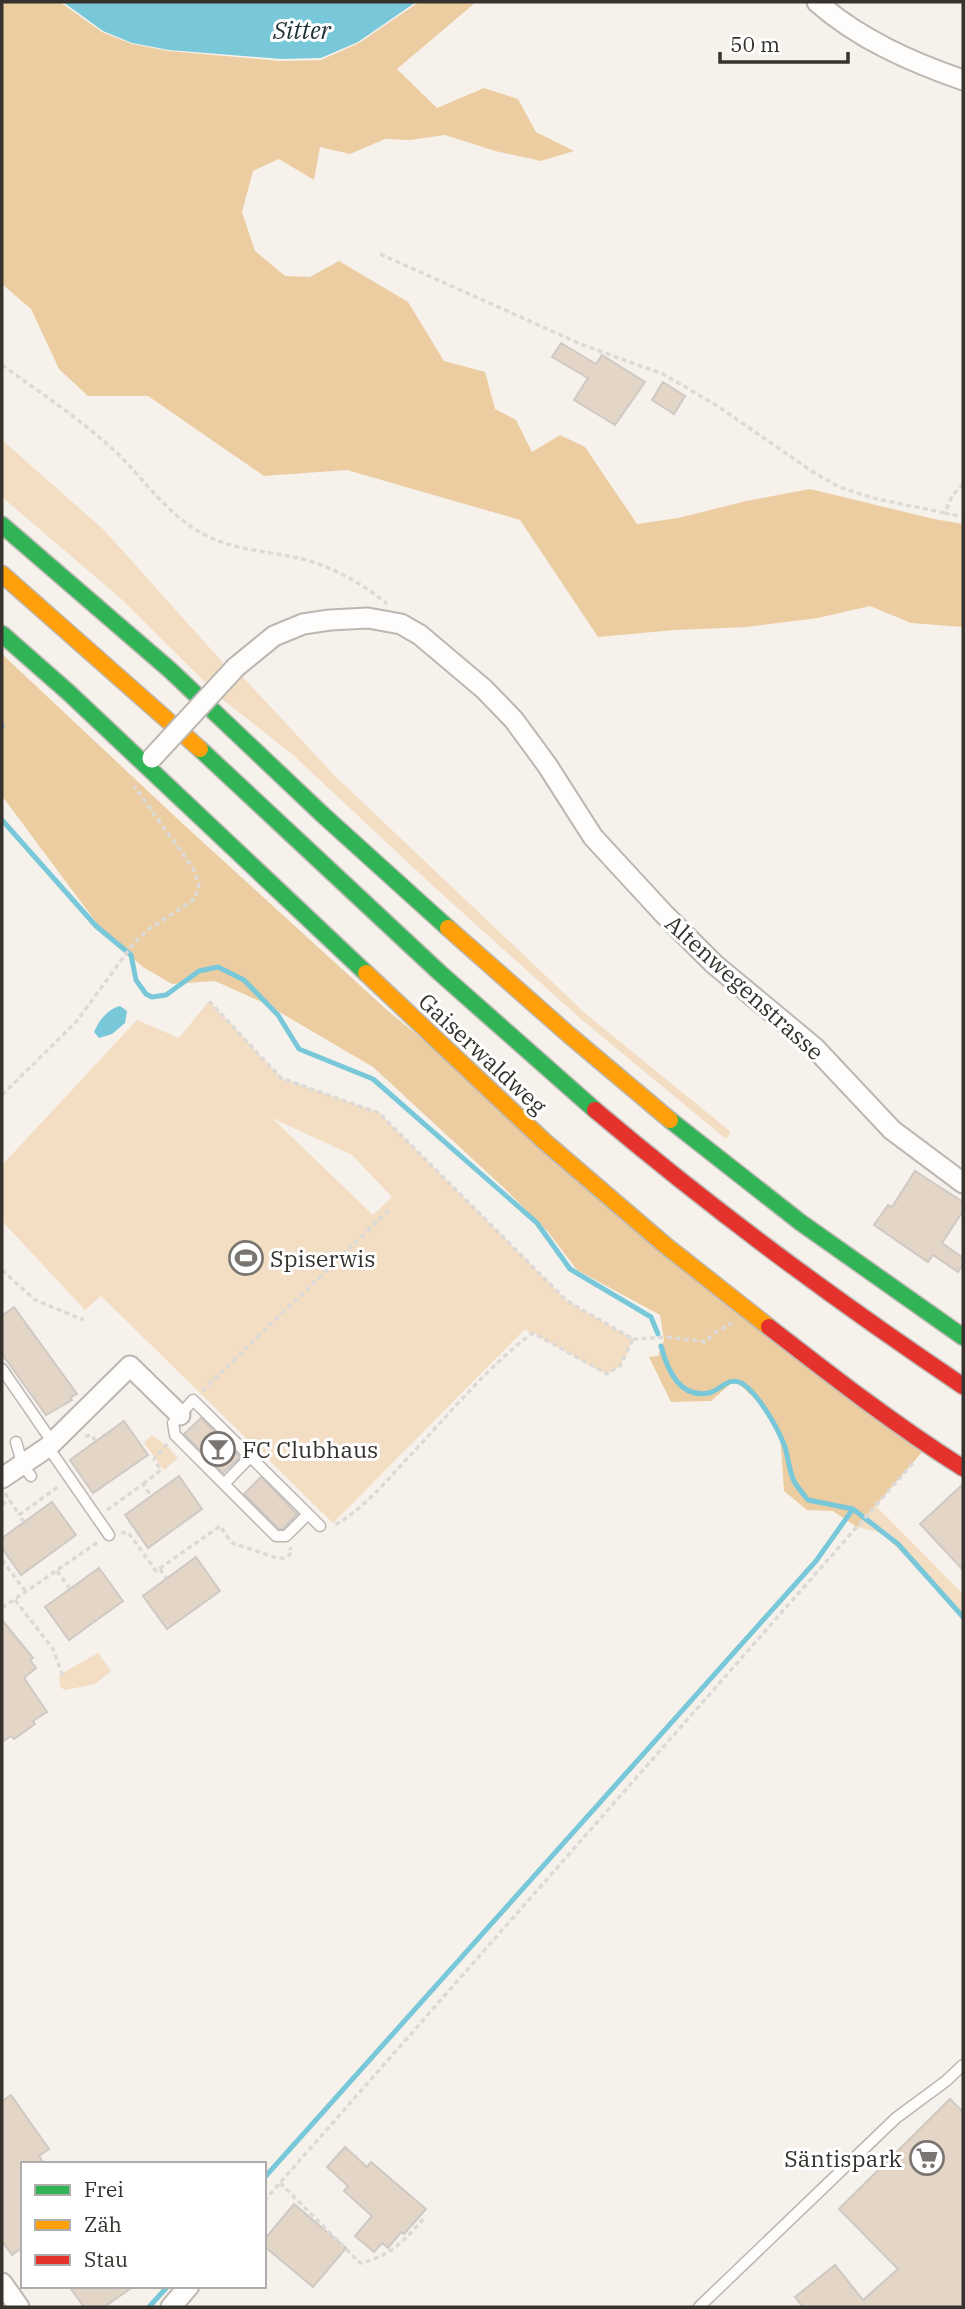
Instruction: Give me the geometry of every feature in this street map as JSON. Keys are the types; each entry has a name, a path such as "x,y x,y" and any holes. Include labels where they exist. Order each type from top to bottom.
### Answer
{"main road":[{"path":"2,526 169,669 343,833 599,1062 763,1194 963,1337"},
{"path":"2,574 169,721 465,996 574,1092 778,1256 963,1386"},
{"name":"Gaiserwaldweg","path":"2,634 146,762 544,1141 665,1245 836,1380 963,1468"}],"street":[{"path":"817,2 882,46 905,58 963,80"},
{"name":"Altenwegenstrasse","path":"146,762 236,667 274,636 303,624 330,620 368,618 401,624 442,653 502,706 547,765 593,837 714,964 814,1047 892,1130 963,1183"},
{"path":"2,1478 27,1471 130,1366 180,1415"},
{"path":"2,2283 19,2307"},
{"path":"171,2307 187,2288"}],"lane":[{"path":"2,1369 69,1478 109,1535"},
{"path":"308,1514 286,1536 280,1537 175,1435 173,1423 193,1400 250,1457 308,1514 320,1526"},
{"path":"16,1442 27,1471"},
{"path":"224,1484 250,1457"},
{"path":"699,2307 896,2118 946,2081 963,2064"}],"path":[{"path":"380,254 583,345 663,374 716,405 839,487 873,498 963,517"},
{"path":"2,365 85,424 119,455 169,510 194,529 222,542 296,557 335,572 375,594 390,606 401,624"},
{"path":"945,513 952,496 963,484"},
{"path":"2,1094 76,1022 134,943 149,929 195,899 199,884 188,859 132,782 133,773 146,762"},
{"path":"209,1001 281,1078 379,1113 567,1301 633,1339 667,1337 706,1342 713,1334 749,1311"},
{"path":"193,1400 389,1210"},
{"path":"2,1270 36,1300 84,1320"},
{"path":"320,1526 334,1526 353,1513 380,1488 505,1354 531,1334 607,1374 620,1366 633,1339"},
{"path":"266,2199 928,1446"},
{"path":"97,1517 161,1470 154,1459 165,1447"},
{"path":"19,1515 69,1478"},
{"path":"143,1484 151,1496"},
{"path":"2,1488 24,1522"},
{"path":"2,1504 9,1499"},
{"path":"2,1608 109,1535 128,1532 156,1571 220,1526 232,1543 277,1558"},
{"path":"2,1560 26,1592"},
{"path":"160,1569 166,1578"},
{"path":"57,1571 70,1589"},
{"path":"15,1600 52,1649 63,1676"},
{"path":"280,2183 360,2263 380,2259 400,2244 426,2217"}],"shaded area":[{"path":"2,2 60,2 102,32 132,44 169,51 281,61 321,60 359,43 419,2 476,2 397,69 437,108 484,88 518,99 536,132 574,151 541,161 495,151 445,135 410,140 385,139 350,154 320,147 314,180 279,159 253,171 242,212 255,251 285,276 310,277 339,261 408,302 444,361 485,372 495,409 516,420 532,452 560,435 585,447 637,524 678,518 810,489 963,524 963,627 911,623 870,606 818,618 747,627 598,637 520,520 347,470 264,476 148,396 88,396 59,369 31,309 2,284"},
{"path":"2,440 104,530 234,675 240,674 335,776 586,1014 731,1132 726,1139 582,1020 292,754 223,700 118,596 2,497"},
{"path":"2,654 387,1010 923,1451 857,1527 833,1511 807,1510 784,1491 780,1434 757,1401 735,1380 711,1401 671,1402 649,1357 658,1356 664,1340 660,1315 577,1270 549,1233 503,1187 373,1067 264,1003 215,981 172,984 143,967 107,937 2,796"},
{"name":"Spiserwis","path":"209,1001 281,1078 379,1113 567,1301 633,1339 621,1363 613,1371 600,1371 525,1329 333,1523 101,1296 85,1310 2,1221 2,1165 137,1020 179,1038","holes":["272,1118 352,1155 392,1197 373,1215"]},
{"path":"152,1435 178,1458 164,1470 144,1443"},
{"path":"876,1506 963,1594 963,1620 944,1595 882,1533 857,1527"},
{"path":"98,1653 111,1671 95,1684 65,1690 60,1687 59,1675"}],"water":[{"name":"Sitter","path":"63,2 416,2 358,42 321,58 281,59 169,50 132,43 103,31"},
{"path":"120,1006 127,1011 125,1023 112,1034 99,1038 94,1032 98,1023 108,1012"}],"building":[{"path":"561,343 596,364 602,355 645,382 615,425 574,400 588,378 552,357"},
{"path":"663,382 685,396 674,414 652,400"},
{"path":"915,1171 963,1202 963,1211 942,1243 963,1258 958,1272 933,1255 928,1262 874,1225 888,1205 892,1207"},
{"path":"14,1307 77,1394 70,1398 72,1400 46,1415 2,1354 2,1316"},
{"path":"201,1418 240,1457 223,1473 184,1434"},
{"path":"124,1421 148,1455 93,1493 70,1460"},
{"path":"179,1476 202,1509 148,1548 125,1515"},
{"path":"261,1477 297,1514 283,1529 279,1529 244,1494"},
{"path":"963,1485 963,1570 920,1524"},
{"path":"52,1502 76,1535 21,1575 2,1548 2,1538"},
{"path":"196,1557 220,1591 167,1629 143,1596"},
{"path":"99,1568 123,1601 69,1640 45,1607"},
{"path":"2,1620 33,1658 30,1660 36,1668 24,1678 47,1712 14,1739 11,1736 2,1742"},
{"path":"11,2095 49,2149 39,2156 43,2162 21,2162 21,2248 12,2255 2,2241 2,2101"},
{"name":"Säntispark","path":"950,2099 963,2112 963,2307 803,2307 795,2297 835,2265 863,2300 898,2269 839,2209"},
{"path":"345,2147 367,2167 371,2162 426,2209 388,2248 382,2243 374,2252 355,2236 372,2216 344,2191 348,2186 327,2167"},
{"path":"294,2204 346,2248 313,2287 266,2248 266,2238"},
{"path":"70,2288 131,2288 104,2307 84,2307"}],"waterway":[{"path":"2,820 96,926 131,955 136,980 146,994 152,997 166,995 199,971 218,967 244,980 278,1015 299,1049 373,1079 537,1223 570,1269 651,1317 658,1334"},
{"path":"661,1346 671,1373 682,1387 690,1391 709,1393 733,1381 749,1389 776,1427 785,1447 793,1478 808,1500 853,1509 898,1544 963,1617"},
{"path":"266,2176 816,1561 853,1509"},
{"path":"149,2307 166,2288"}],"traffic: fast":[{"path":"2,525 170,670 323,815 448,928"},
{"path":"2,634 68,692 366,973"},
{"path":"200,749 440,973 595,1110"},
{"path":"670,1120 800,1222 963,1337"}],"traffic: slow":[{"path":"2,574 200,749"},
{"path":"448,928 670,1120"},
{"path":"366,973 544,1141 665,1245 769,1327"}],"traffic: jam":[{"path":"595,1110 775,1253 963,1386"},
{"path":"769,1327 888,1417 963,1468"}],"place":[{"name":"Spiserwis","path":"246,1258"},
{"name":"FC Clubhaus","path":"218,1449"},
{"name":"Säntispark","path":"927,2158"}]}
